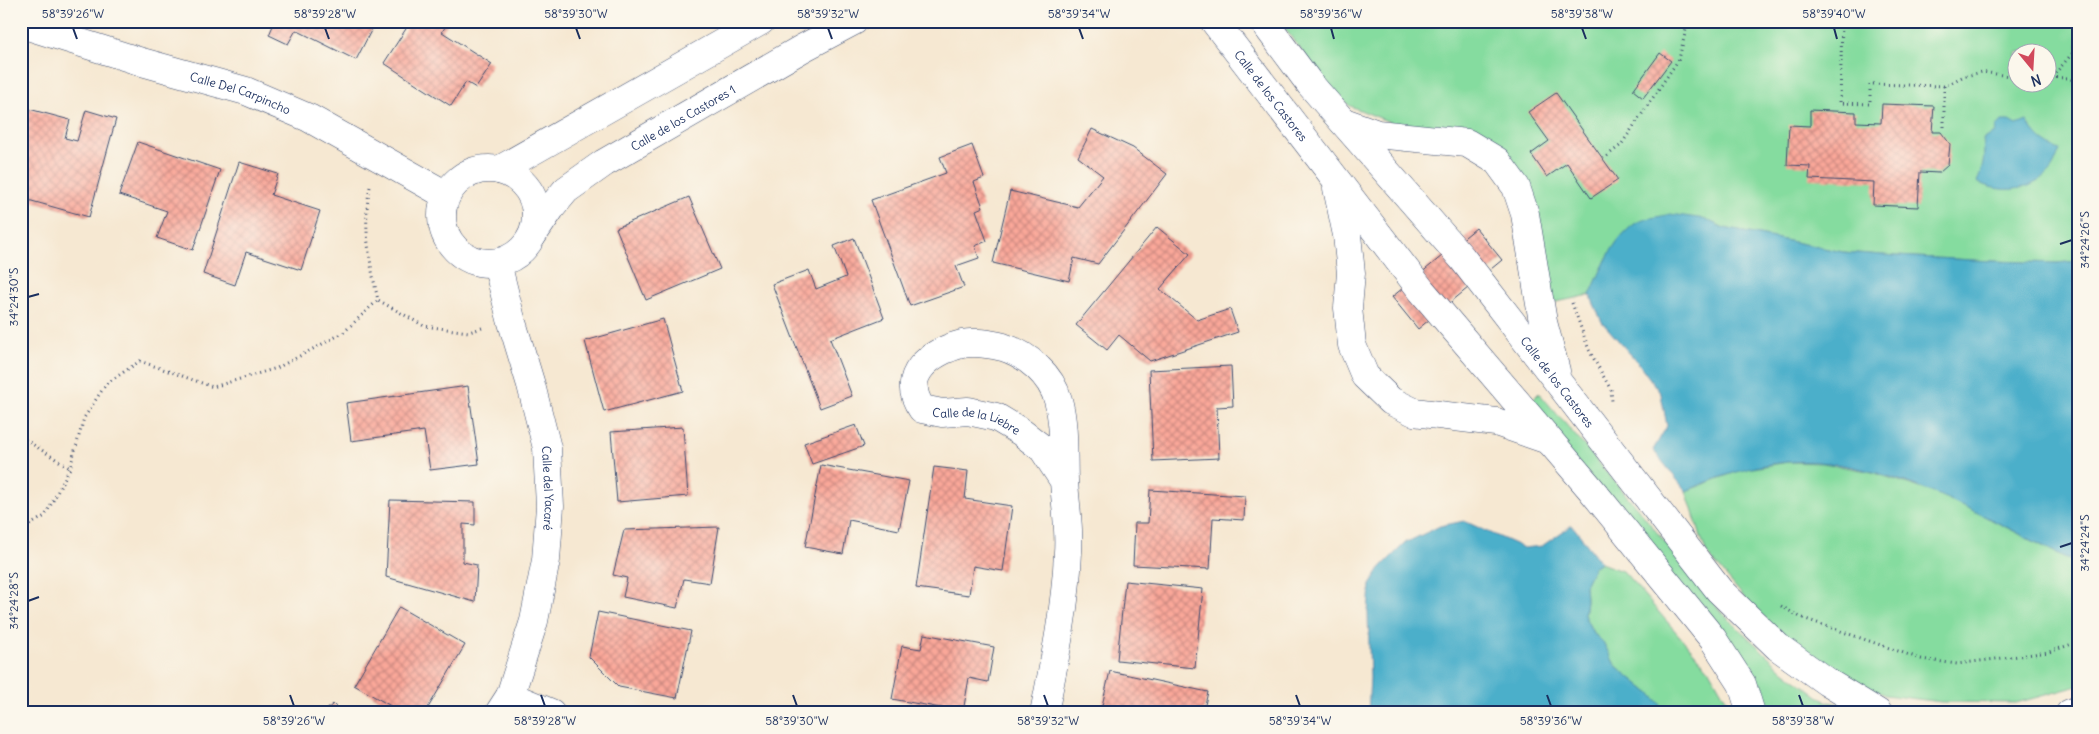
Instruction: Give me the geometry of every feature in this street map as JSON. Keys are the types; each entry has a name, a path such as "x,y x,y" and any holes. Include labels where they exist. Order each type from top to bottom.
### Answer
{"street":[{"path":"499,170 761,21"},
{"name":"Calle de los Castores 1","path":"532,236 566,190 604,163 803,48 854,21"},
{"name":"Calle de los Castores","path":"1214,21 1422,291 1550,441 1713,640 1742,684 1751,713"},
{"name":"Calle de los Castores","path":"1263,21 1310,84 1462,258 1719,590 1778,647 1827,682 1878,713"},
{"name":"Calle Del Carpincho","path":"21,24 142,62 246,91 309,118 446,195"},
{"path":"1343,122 1377,134 1467,143 1497,161 1516,187 1525,214 1543,322 1560,385"},
{"path":"484,169 499,170 512,175 524,184 532,196 536,216 532,236 523,248 511,258 497,263 482,263 468,259 456,250 447,238 442,224 442,209 446,195 456,182 469,173 484,169"},
{"path":"1336,180 1347,235 1351,273 1348,308 1352,346 1365,376 1391,401 1414,412 1496,422 1550,441"},
{"name":"Calle del Yacaré","path":"497,263 510,319 531,384 547,448 550,506 546,560 534,621 505,704"},
{"name":"Calle de la Liebre","path":"1044,713 1060,634 1069,550 1063,435 1058,400 1042,371 1016,351 989,343 963,344 936,355 920,368 914,378 913,387 915,399 922,409 942,413 968,411 996,417 1021,432 1043,449 1064,481"},
{"path":"505,704 551,713"},
{"path":"2070,713 2078,710"}],"path":[{"path":"1607,156 1621,144 1679,59 1688,21"},
{"path":"1842,21 1840,103 1870,104 1870,84 1944,86 1952,80 1972,73 1982,72 2006,76"},
{"path":"2056,72 2078,47"},
{"path":"2056,77 2069,78 2078,84"},
{"path":"1944,86 1944,127"},
{"path":"377,157 367,203 370,264 378,300 424,326 469,332 510,319"},
{"path":"1570,293 1589,350 1611,390 1612,408"},
{"path":"21,530 45,516 70,468 84,418 106,384 140,361 213,387 278,368 342,333 378,300"},
{"path":"21,437 70,468"},
{"path":"1776,603 1800,617 1920,659 1957,664 2049,652 2078,642"}],"green space":[{"path":"1279,21 2078,21 2078,261 2057,263 1992,261 1843,252 1724,228 1705,219 1608,256 1590,295 1547,304 1537,204 1508,154 1402,127 1350,106 1331,90"},
{"path":"1539,393 1639,510 1721,612 1784,671 1825,701 1847,706 1849,712 1756,713 1531,401"},
{"path":"1788,462 1823,463 1872,472 1947,497 2078,564 2078,686 2016,703 1941,702 1885,695 1811,657 1754,609 1706,552 1686,491 1741,470"},
{"path":"1601,563 1624,572 1710,671 1734,713 1668,713 1653,696 1615,665 1603,642 1593,633 1584,615 1585,585 1594,567"}],"water":[{"path":"2002,121 2010,121 2017,125 2027,121 2041,139 2060,150 2055,164 2043,178 2025,187 2015,189 1996,188 1977,182 1983,160 1983,139 1995,133 1996,126"},
{"path":"1670,214 1705,219 1724,228 1843,252 1992,261 2057,263 2078,261 2078,564 1975,511 1900,480 1862,469 1825,463 1788,462 1735,472 1686,491 1653,450 1667,426 1661,394 1639,364 1602,322 1590,295 1608,256 1620,238 1640,221"},
{"path":"1464,521 1524,548 1542,546 1572,525 1601,563 1594,567 1585,585 1584,615 1593,633 1603,642 1615,665 1653,696 1668,713 1368,713 1370,678 1368,613 1370,585 1382,566 1405,543 1440,526"}],"building":[{"path":"275,21 376,21 356,60 296,30 288,44 269,35"},
{"path":"411,21 449,21 442,32 492,64 476,88 466,82 451,106 384,63"},
{"path":"1660,53 1671,61 1643,98 1633,90"},
{"path":"1556,93 1618,180 1591,198 1567,163 1547,177 1531,154 1549,141 1528,112"},
{"path":"1882,104 1934,106 1932,132 1941,132 1950,144 1948,165 1939,173 1920,172 1918,207 1873,205 1874,182 1809,179 1810,166 1787,165 1789,125 1810,126 1810,110 1856,112 1856,122 1881,123"},
{"path":"29,109 70,120 65,138 77,141 86,110 116,119 89,217 21,198 21,137"},
{"path":"1092,129 1133,148 1167,174 1098,264 1074,258 1069,281 993,263 1010,191 1078,207 1103,176 1078,157"},
{"path":"138,142 220,170 193,250 157,238 167,211 119,195"},
{"path":"972,145 984,178 974,182 983,207 976,210 987,241 975,246 979,258 956,266 964,287 910,306 871,200 946,173 940,157"},
{"path":"239,162 278,174 271,195 320,211 301,270 246,252 235,285 203,274"},
{"path":"689,197 720,269 646,300 616,228"},
{"path":"1157,227 1190,254 1160,289 1197,320 1230,309 1238,332 1150,361 1119,335 1107,350 1076,325"},
{"path":"1476,228 1502,260 1418,329 1392,297"},
{"path":"854,238 884,318 830,339 852,396 820,408 772,284 809,270 816,289 846,277 834,246"},
{"path":"663,319 683,391 604,412 585,341"},
{"path":"1231,366 1233,406 1217,407 1219,458 1153,461 1149,370"},
{"path":"468,386 479,464 430,470 424,431 351,441 346,403"},
{"path":"856,425 864,446 812,464 804,443"},
{"path":"683,427 688,496 617,502 611,432"},
{"path":"821,465 909,481 899,530 849,520 843,554 805,547"},
{"path":"934,467 968,471 965,499 1012,506 1003,571 973,566 969,595 916,588"},
{"path":"1150,490 1245,496 1244,520 1213,518 1210,569 1133,565 1135,523 1148,523"},
{"path":"390,500 475,502 475,525 463,524 463,562 477,565 475,602 386,577"},
{"path":"719,527 710,583 684,579 677,608 623,597 627,578 613,575 624,530"},
{"path":"1125,581 1203,589 1195,668 1117,660"},
{"path":"399,607 465,645 425,713 403,713 354,685"},
{"path":"598,612 691,631 677,698 619,687 589,657"},
{"path":"924,634 994,647 988,682 969,678 963,712 892,699 902,646 921,649"},
{"path":"1110,671 1208,692 1203,713 1115,713 1101,710"},
{"path":"333,704 342,713 323,713"}]}
